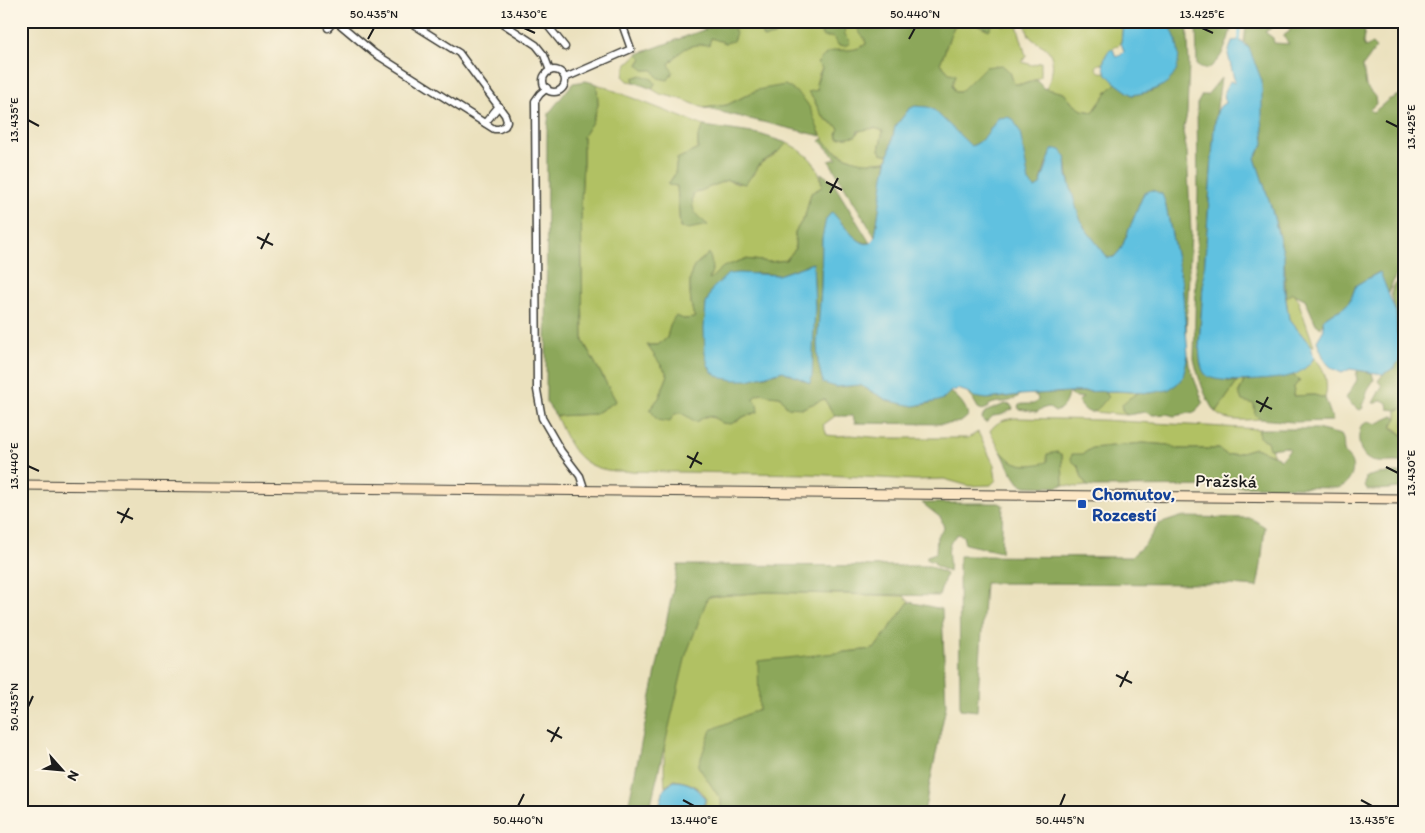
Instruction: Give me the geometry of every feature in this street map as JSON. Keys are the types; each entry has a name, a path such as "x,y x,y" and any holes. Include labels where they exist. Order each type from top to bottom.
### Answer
{"main road":[{"name":"Pražská","path":"21,485 1404,499"}],"street":[{"path":"328,28 335,21 374,53 484,123 496,130 505,126 506,118 499,106 459,53 408,21"},
{"path":"499,21 536,45 544,55 550,71"},
{"path":"544,21 565,47"},
{"path":"565,78 631,50 621,21"},
{"path":"550,71 559,71 565,78 564,86 561,90 555,92 545,85 544,77 550,71"},
{"path":"547,88 535,101 536,390 542,418 580,476 585,491"},
{"path":"484,123 499,106"}],"green space":[{"path":"728,21 788,21 774,36 763,38 761,31 754,24 744,24 734,29 736,33 733,41 726,43 711,38 709,45 696,45 686,48 669,64 673,72 668,80 658,78 653,70 644,70 638,65 642,58 638,54"},
{"path":"788,21 854,21 866,44 852,50 836,50 819,74 817,79 818,91 809,93 823,117 839,128 838,138 855,136 861,130 868,128 883,131 879,150 881,153 889,155 887,161 866,163 855,161 841,154 827,145 818,129 757,90 727,105 704,108 681,99 660,94 652,89 655,83 633,78 634,82 628,81 623,76 627,64 638,54 642,58 638,64 644,70 656,69 668,65 685,48 709,44 711,37 726,43 734,30 739,26 754,24 761,31 763,37 774,36"},
{"path":"854,21 970,21 955,25 940,63 949,73 956,74 952,85 955,92 960,92 985,67 1002,65 1010,72 1014,84 1024,84 1037,80 1043,88 1064,93 1072,103 1082,110 1093,112 1116,83 1132,95 1153,91 1169,21 1187,21 1189,64 1187,114 1183,132 1187,152 1191,233 1186,334 1182,283 1165,202 1144,193 1121,249 1114,257 1108,258 1086,230 1076,210 1069,184 1066,157 1046,163 1040,185 1035,188 1029,182 998,118 983,138 971,146 909,109 895,127 889,155 881,153 879,150 883,131 875,128 858,131 856,136 838,138 839,128 823,116 808,92 818,90 816,84 822,68 817,63 825,55 835,51 855,49 866,44"},
{"path":"970,21 994,22 1005,25 1010,21 1016,21 1026,56 1022,62 1032,65 1041,62 1041,77 1024,84 1014,84 1010,72 985,67 960,92 955,92 949,73 940,63 955,25"},
{"path":"970,21 1010,21 1005,25 994,22 989,30"},
{"path":"1025,21 1123,21 1121,43 1107,53 1103,64 1099,64 1096,67 1099,72 1105,72 1116,83 1093,112 1082,110 1072,103 1064,93 1046,89 1052,74 1051,57 1046,48 1029,36"},
{"path":"1196,21 1233,21 1222,54 1208,69 1197,66"},
{"path":"1245,21 1286,21 1285,26 1273,27 1265,32 1273,38 1274,43 1289,44 1283,36 1289,32 1292,21 1366,21 1363,43 1365,47 1372,44 1376,48 1363,66 1366,86 1375,97 1376,104 1369,110 1374,112 1388,100 1399,95 1403,101 1399,107 1404,112 1404,226 1399,268 1388,294 1379,272 1356,285 1348,303 1327,316 1321,328 1316,324 1305,299 1292,293 1286,298 1285,264 1271,208 1255,158 1259,153 1264,138 1249,48 1244,42"},
{"path":"839,24 844,26 845,35 849,39 850,43 845,46 838,45 834,37 823,37 821,33 831,25"},
{"path":"641,75 652,79 655,83 652,89 634,82 633,78"},
{"path":"1221,78 1214,129 1199,345 1201,362 1229,382 1238,381 1217,411 1214,411 1202,386 1194,359 1198,193 1197,104 1202,95 1207,95"},
{"path":"586,81 597,84 598,105 592,122 583,136 581,203 583,341 616,401 595,414 556,416 546,402 547,131 549,113 573,83"},
{"path":"597,84 704,126 698,136 698,149 677,159 675,174 668,184 677,186 680,228 694,213 692,206 693,194 727,180 738,184 753,175 761,163 776,154 787,143 801,151 811,160 821,179 822,187 811,193 805,216 795,232 795,249 786,260 770,262 745,259 708,281 709,254 695,265 690,285 695,318 684,319 670,325 667,338 658,345 648,345 668,375 659,398 650,409 669,422 674,415 682,413 693,418 710,417 722,423 736,422 745,416 758,412 753,399 757,394 763,393 780,396 803,408 824,399 835,416 823,425 827,435 883,438 968,438 978,432 994,465 996,480 991,485 969,486 944,479 916,480 809,474 614,471 591,465 576,453 556,416 595,414 616,401 583,341 581,203 583,136 592,122 598,105"},
{"path":"785,85 794,90 805,101 821,136 704,108 727,105 757,90"},
{"path":"704,126 759,134 787,143 762,162 745,184 727,180 693,194 693,209 708,225 688,229 680,228 677,186 668,185 675,174 677,159 698,149 698,136"},
{"path":"822,139 831,148 849,158 862,162 887,161 875,237 829,161 837,159 820,141"},
{"path":"821,173 832,181 870,243 857,239 840,221 822,238 817,344 818,362 836,387 860,385 889,401 922,405 943,399 950,392 962,402 968,416 961,422 948,424 855,423 853,416 835,416 824,399 803,408 787,407 780,396 763,393 757,394 753,399 757,404 758,412 745,416 731,424 722,423 714,417 706,416 696,422 681,413 675,414 670,422 657,420 650,409 659,398 668,375 647,345 658,345 667,338 670,325 675,316 684,319 695,318 690,292 694,267 709,253 713,267 709,280 723,267 745,259 770,262 786,260 795,249 795,232 805,216 811,193 822,187","holes":["813,263 815,307 810,383 783,371 762,377 705,353 706,304 756,273 778,275"]},
{"path":"1404,267 1404,408 1397,410 1388,409 1387,403 1382,400 1373,403 1382,386 1378,381 1383,374 1394,368 1402,349 1397,333 1396,313 1391,293 1393,287 1401,278"},
{"path":"1292,293 1296,295 1314,346 1311,346 1289,319 1286,298"},
{"path":"1188,355 1189,365 1203,402 1195,412 1174,416 1167,414 1153,415 1145,412 1127,415 1123,412 1122,405 1131,397 1140,392 1153,392 1184,371"},
{"path":"1314,358 1321,366 1325,376 1327,387 1325,398 1314,395 1293,396 1294,387 1300,380 1292,375 1309,365"},
{"path":"1358,370 1372,373 1374,380 1362,404 1363,408 1360,410 1346,398 1357,380"},
{"path":"1292,375 1300,380 1294,387 1293,396 1314,395 1325,398 1333,421 1293,422 1260,419 1255,414 1254,404 1242,401 1239,393 1244,381"},
{"path":"1238,381 1244,381 1239,393 1254,404 1255,414 1260,419 1229,419 1214,411 1217,411"},
{"path":"1103,391 1139,392 1122,405 1123,411 1127,415 1094,412 1108,397"},
{"path":"1103,391 1108,397 1093,412 1086,411 1078,401 1083,398 1072,396 1068,393 1064,404 1055,412 1048,407 1037,412 1019,409 1018,406 1021,404 1034,404 1038,400 1037,396 1032,394"},
{"path":"967,392 986,398 1020,395 1012,400 993,403 988,408 982,410 978,408"},
{"path":"1005,404 1011,405 1013,409 1001,415 993,416 987,422 984,422 982,418 985,412"},
{"path":"1404,408 1404,436 1391,427 1397,418 1397,410"},
{"path":"1393,416 1397,418 1391,427 1404,436 1404,463 1374,461 1364,456 1359,444 1361,426 1369,421 1376,424"},
{"path":"1017,418 1101,420 1259,429 1259,437 1267,441 1274,455 1255,448 1227,455 1219,449 1178,449 1169,445 1143,443 1092,448 1083,454 1076,464 1087,486 1063,485 1062,455 1057,452 1048,461 1041,464 1020,464 1007,458 997,445 990,431 1002,421"},
{"path":"1259,429 1317,429 1341,435 1345,452 1352,465 1353,470 1350,478 1345,484 1337,488 1246,486 1094,487 1087,486 1082,478 1079,467 1071,460 1072,454 1083,454 1092,448 1143,443 1169,445 1178,449 1219,449 1227,455 1255,448 1278,457 1280,460 1290,449 1285,447 1269,449 1267,441 1259,437"},
{"path":"1001,451 1016,463 1028,465 1047,462 1047,454 1057,452 1062,455 1063,485 1056,487 1025,486 1019,483"},
{"path":"1404,473 1404,488 1367,490 1365,486 1366,477"},
{"path":"922,503 999,503 1003,505 1001,552 965,544 963,536 957,534 950,544 948,552 949,572 936,566 934,562 927,560 927,556 936,553 937,536 944,528 941,518"},
{"path":"1180,517 1251,518 1265,527 1257,587 1216,584 985,583 977,711 960,709 959,556 1131,557 1146,543 1159,524"},
{"path":"678,565 930,566 946,574 939,596 765,592 708,597 686,655 649,812 627,812"},
{"path":"765,592 904,596 909,602 874,649 844,652 871,812 703,812 706,798 696,787 674,780 665,787 666,725 671,694 683,656 708,597"},
{"path":"909,602 942,609 946,706 924,812 721,812 721,800 698,766 711,730 759,709 758,661 874,649"}],"water":[{"path":"1123,21 1169,21 1176,40 1178,63 1175,72 1164,85 1144,93 1132,95 1108,76 1104,64 1105,57 1110,49 1113,49 1116,57 1124,51 1121,43"},
{"path":"1239,40 1249,48 1262,81 1264,143 1255,158 1270,203 1284,256 1284,287 1289,319 1311,346 1314,358 1305,368 1293,375 1264,380 1238,381 1216,379 1206,375 1201,363 1199,345 1214,129 1219,107 1225,103 1224,91 1230,81 1235,83 1228,54 1232,41"},
{"path":"915,106 928,107 934,110 971,146 983,138 998,118 1007,117 1013,119 1020,132 1029,182 1035,188 1040,185 1052,150 1061,150 1066,157 1067,175 1084,227 1108,258 1114,257 1121,249 1144,193 1152,190 1162,194 1182,283 1188,355 1183,377 1177,384 1168,390 1150,393 1116,391 1068,392 987,399 974,397 958,389 950,392 938,401 914,406 889,401 860,385 836,387 823,383 818,362 817,344 822,238 826,219 832,212 860,241 870,243 872,241 875,237 884,176 895,127 909,109"},
{"path":"813,263 815,307 812,377 810,383 783,371 748,380 722,378 712,372 705,353 704,328 706,304 712,289 728,274 778,275"},
{"path":"1380,272 1396,313 1397,333 1402,349 1399,361 1394,368 1383,374 1350,369 1342,373 1328,364 1317,341 1324,329 1323,320 1342,309 1348,303 1356,285"},
{"path":"674,781 688,784 699,791 705,799 702,812 658,812 664,789"}],"waterway":[{"path":"1239,40 1240,21"}],"place":[{"name":"Chomutov, Rozcestí","path":"1082,504"}]}
